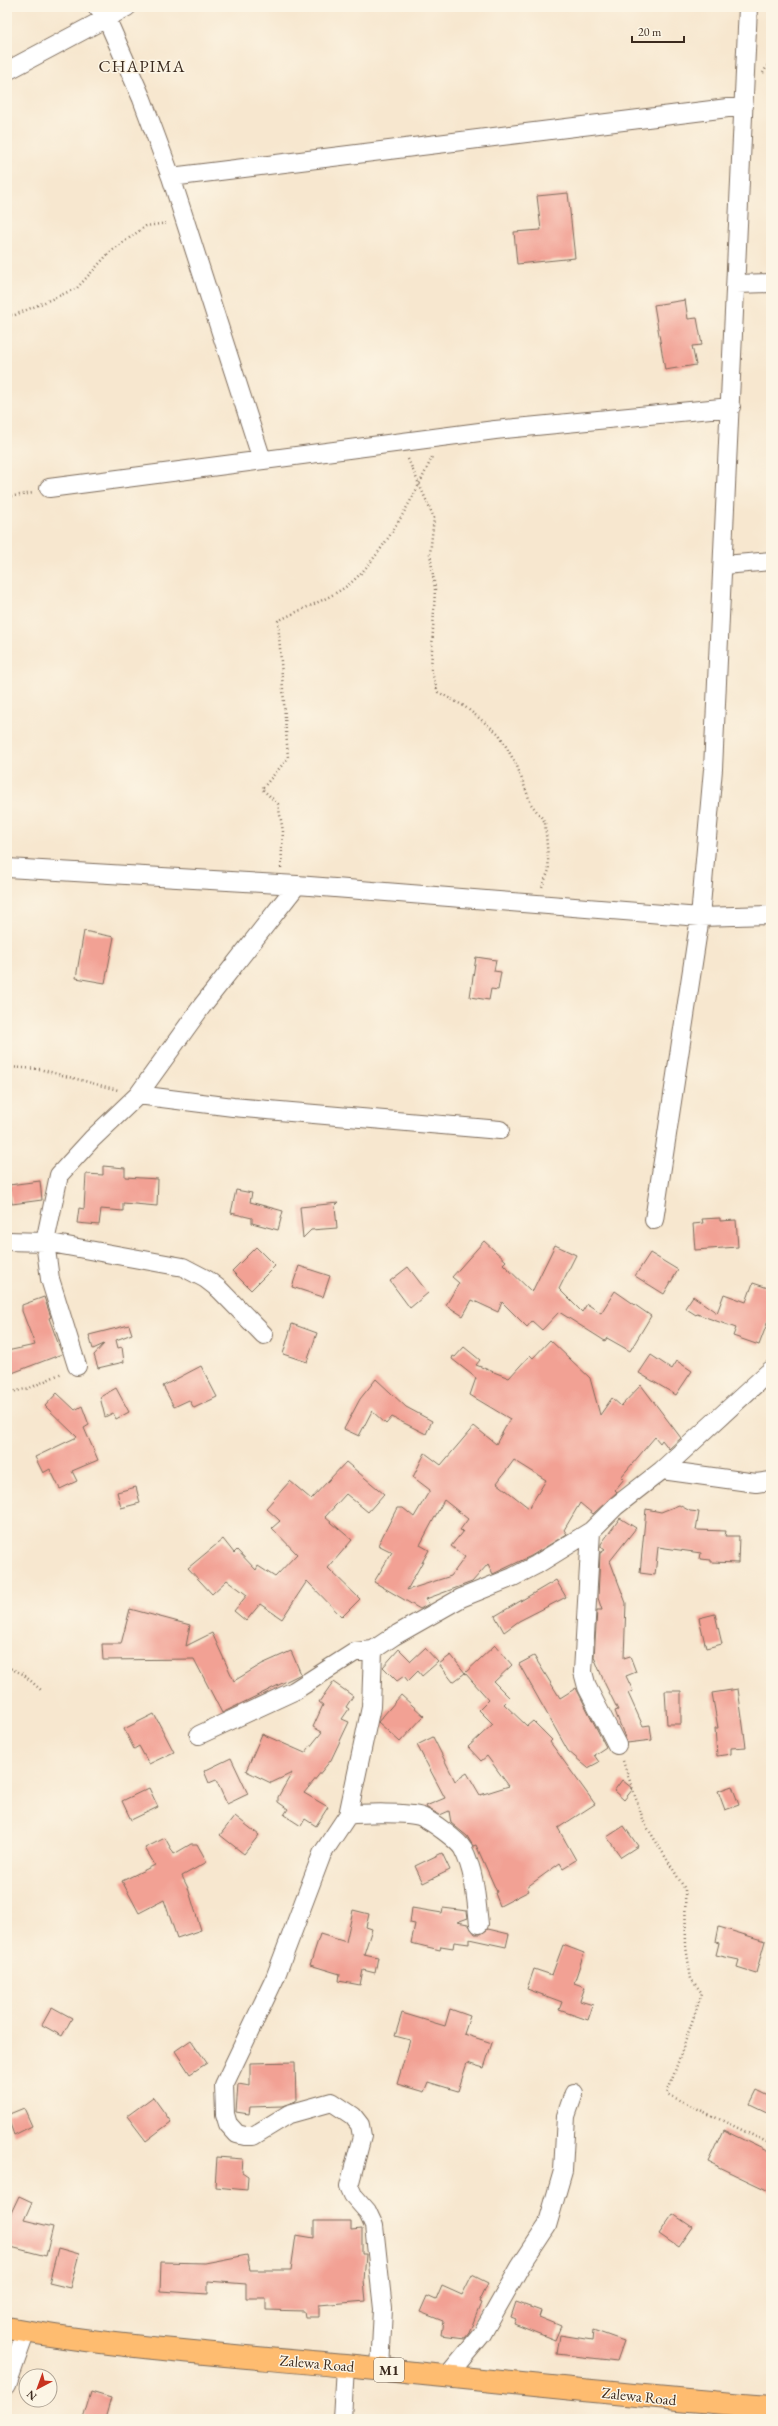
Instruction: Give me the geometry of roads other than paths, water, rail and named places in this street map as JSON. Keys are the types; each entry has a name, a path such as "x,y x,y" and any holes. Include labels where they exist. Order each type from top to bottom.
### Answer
{"highway":[{"name":"Zalewa Road","path":"16,2330 665,2399 771,2407"}],"street":[{"path":"7,71 102,12 127,7"},
{"path":"654,1220 700,918 714,769 748,7"},
{"path":"102,12 142,99 170,177 262,460"},
{"path":"170,177 744,106"},
{"path":"736,284 771,283"},
{"path":"49,488 495,430 731,407"},
{"path":"724,565 771,561"},
{"path":"7,868 297,885 700,918 771,915"},
{"path":"77,1366 50,1279 45,1242 59,1175 92,1139 138,1095 202,1006 297,885"},
{"path":"138,1095 233,1107 500,1130"},
{"path":"7,1241 45,1242 183,1267 206,1279 219,1289 264,1336"},
{"path":"200,1734 294,1691 355,1652 373,1650 394,1636 461,1598 530,1568 591,1531 616,1506 662,1470 771,1370"},
{"path":"662,1470 764,1482 771,1494"},
{"path":"591,1531 583,1672 586,1687 617,1745"},
{"path":"373,1650 371,1707 348,1815 322,1854 275,1978 224,2085 224,2100 228,2124 237,2134 245,2136 253,2136 289,2114 332,2102 348,2111 360,2125 362,2136 349,2186 352,2195 367,2211 374,2226 382,2309 380,2369"},
{"path":"348,1815 363,1813 421,1817 445,1833 462,1848 470,1867 479,1924"},
{"path":"447,2376 482,2334 520,2267 547,2226 563,2171 566,2116 574,2093"},
{"path":"7,2386 16,2330"},
{"path":"342,2419 345,2366"}],"district":[{"name":"CHAPIMA","path":"142,66"}]}
